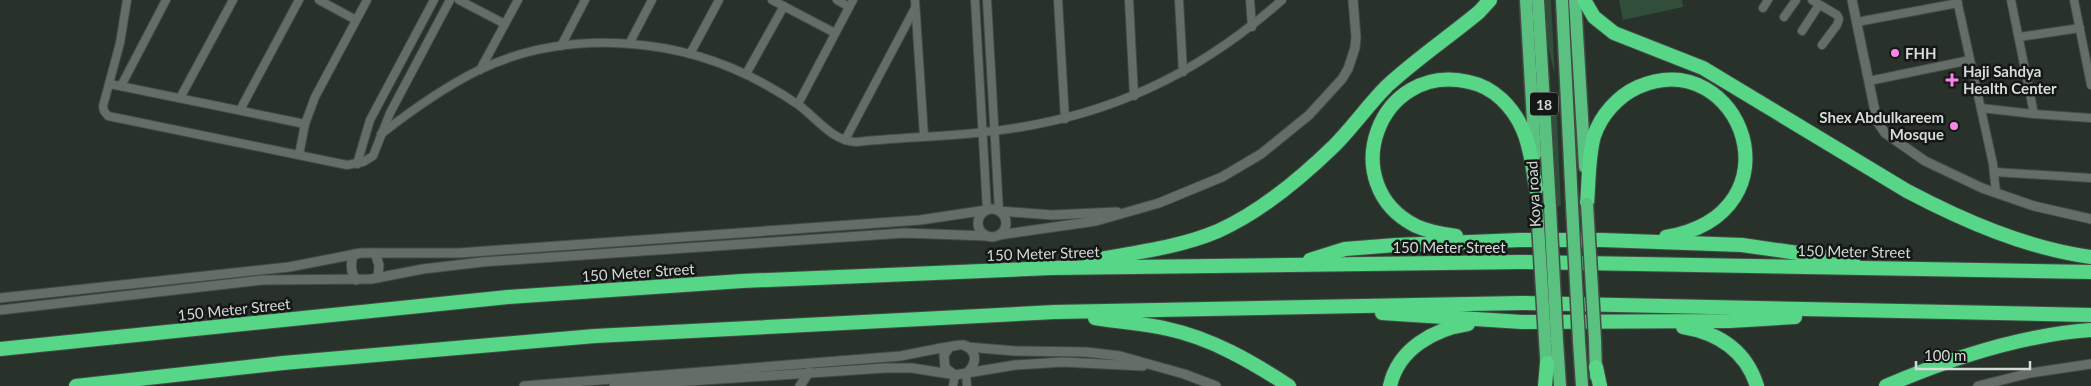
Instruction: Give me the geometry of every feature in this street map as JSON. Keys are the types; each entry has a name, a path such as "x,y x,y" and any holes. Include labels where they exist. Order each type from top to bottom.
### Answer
{"highway":[{"path":"1051,268 1174,245 1217,231 1249,216 1293,182 1335,145 1389,84 1479,12 1490,0"},
{"path":"1526,0 1536,189"},
{"name":"Koya road","path":"1538,0 1544,208 1551,340 1560,386"},
{"name":"18","path":"1562,0 1582,386"},
{"path":"1575,0 1598,386"},
{"path":"1584,0 1594,17 1614,33 1690,62 1710,72 1898,186 1938,207 2000,233 2043,246 2091,256"},
{"path":"1484,242 1424,229 1400,215 1387,201 1378,184 1372,154 1379,124 1394,103 1415,87 1443,80 1468,82 1487,89 1507,105 1520,122 1527,141 1536,189 1544,208"},
{"path":"1587,204 1591,147 1603,117 1615,102 1636,88 1660,80 1684,81 1707,90 1727,106 1741,130 1746,157 1742,184 1729,206 1711,222 1679,235 1642,241"},
{"path":"1299,264 1345,250 1484,242 1642,241 1767,248 1903,268"},
{"name":"150 Meter Street","path":"0,349 518,297 742,281 1051,268 1520,262 2091,272"},
{"path":"76,386 283,363 595,336 1055,312 1522,303 2091,315"},
{"path":"1299,307 1500,321 1740,320 1897,311"},
{"path":"1055,312 1168,329 1218,346 1289,386"},
{"path":"1390,386 1398,365 1403,358 1430,336 1458,326 1500,321"},
{"path":"1650,321 1695,329 1727,343 1746,362 1758,386"},
{"path":"1886,386 1949,360 1996,346 2033,338 2091,330"},
{"path":"1546,386 1551,340"}],"street":[{"path":"127,0 124,24 103,106 110,118 342,164 357,164 367,161 373,156 380,134 450,0"},
{"path":"121,86 166,0"},
{"path":"180,98 233,0"},
{"path":"240,110 300,0"},
{"path":"319,0 356,20"},
{"path":"299,155 305,124 321,84 367,0"},
{"path":"357,164 370,120 434,0"},
{"path":"459,0 505,24"},
{"path":"480,70 518,0"},
{"path":"561,46 585,0"},
{"path":"629,44 652,0"},
{"path":"690,54 718,0"},
{"path":"772,0 835,33"},
{"path":"798,104 851,3 837,0"},
{"path":"975,0 987,210"},
{"path":"987,0 999,211 1004,217 1006,225 999,235"},
{"path":"1058,0 1066,119"},
{"path":"1129,0 1134,96"},
{"path":"1179,0 1183,72"},
{"path":"1250,0 1252,27"},
{"path":"380,134 440,92 480,70 513,58 561,46 595,43 629,44 690,54 746,74 798,104 833,134 844,140 856,142 995,131 1066,119 1134,96 1183,72 1252,27 1282,0"},
{"path":"0,310 253,281 378,278 442,266 511,260 904,234 988,236 1087,223 1181,196 1222,177 1261,154 1308,115 1342,79 1352,59 1356,36 1353,0"},
{"path":"1763,8 1768,0"},
{"path":"1784,17 1796,0"},
{"path":"1852,0 1877,121 1885,133 1925,161 1996,194 2034,206 2091,219"},
{"path":"2011,0 2034,114"},
{"path":"2074,0 2091,85"},
{"path":"1857,22 1958,1 1995,172 1996,194"},
{"path":"1802,30 1816,2 1837,16 1839,19 1837,25 1822,45"},
{"path":"915,4 924,136"},
{"path":"844,140 915,4"},
{"path":"746,74 784,6"},
{"path":"2019,37 2080,28"},
{"path":"1869,81 1970,60"},
{"path":"110,84 305,124"},
{"path":"1981,108 2091,118"},
{"path":"1995,172 2091,178"},
{"path":"987,210 980,215 978,224 981,232 988,236"},
{"path":"0,298 289,267 354,254 375,252 459,254 920,220 987,210 1052,215 1122,212"},
{"path":"375,252 380,265 378,278"},
{"path":"354,254 351,265 352,273 356,280"},
{"path":"524,386 900,356 949,348 958,344 967,347 1031,352 1104,353 1137,360 1216,386"},
{"path":"966,373 971,369 974,360 974,355 967,347"},
{"path":"949,348 943,359 945,368 953,375 953,386"},
{"path":"614,386 809,372 898,368 925,369 953,375 1015,366 1064,362 1153,366"},
{"path":"1978,386 2040,371 2091,364"},
{"path":"800,386 809,372"},
{"path":"966,373 966,386"}],"green space":[{"path":"1544,0 1551,0 1555,76 1548,47"},
{"path":"1619,0 1682,0 1683,7 1623,20"},
{"path":"1551,107 1557,117 1561,206 1556,206"}],"place":[{"name":"FHH","path":"1895,53"},
{"name":"Haji Sahdya Health Center","path":"1952,80"},
{"name":"Shex Abdulkareem Mosque","path":"1954,126"}]}
